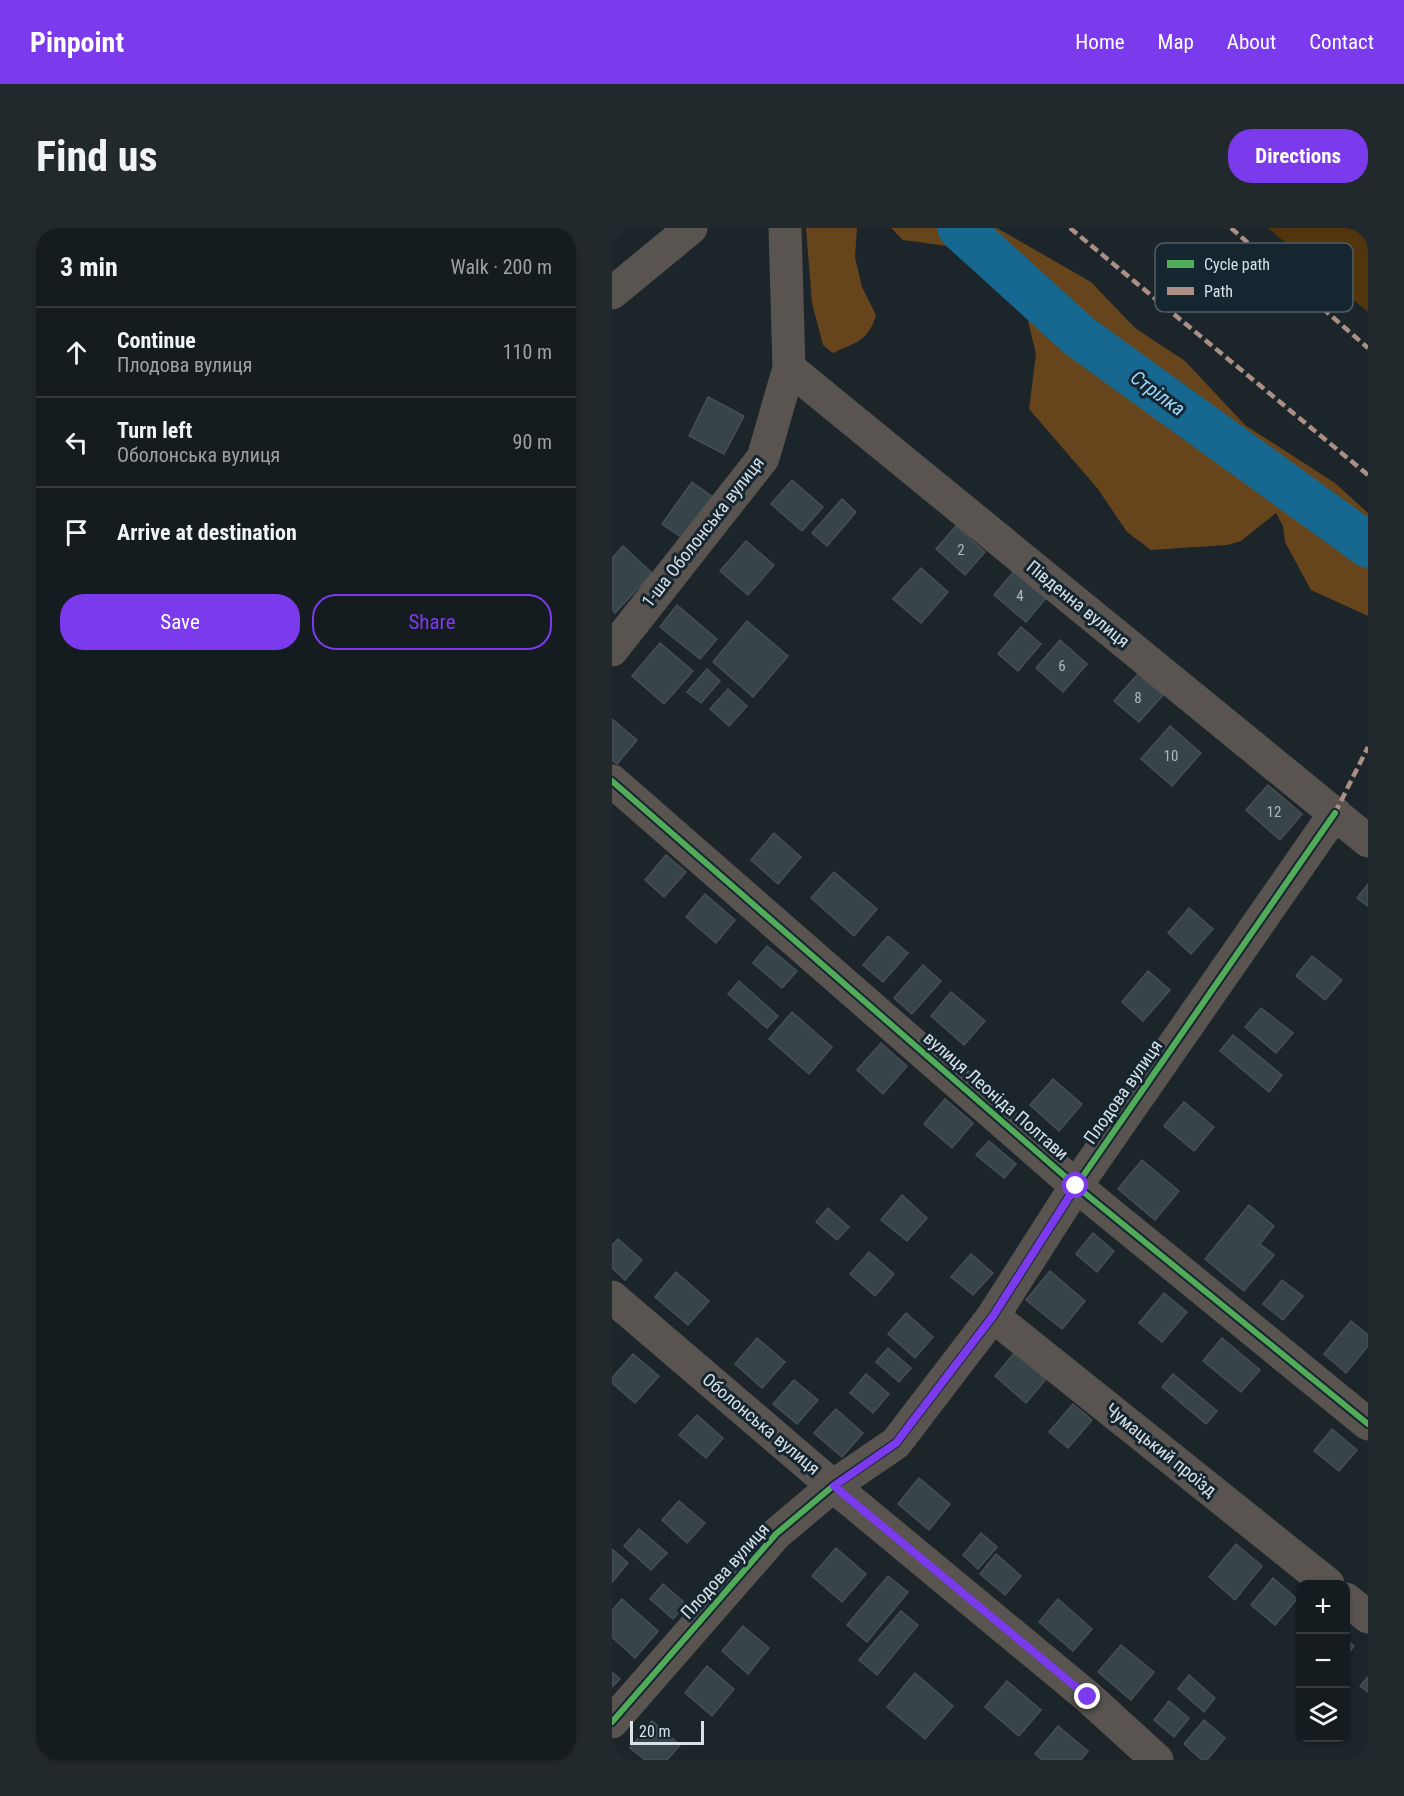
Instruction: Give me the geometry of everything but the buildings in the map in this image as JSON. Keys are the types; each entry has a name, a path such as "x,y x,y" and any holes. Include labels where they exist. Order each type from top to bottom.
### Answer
{"street":[{"path":"612,293 691,228"},
{"name":"1-ша Оболонська вулиця","path":"612,650 764,458 789,368 784,228"},
{"name":"Південна вулиця","path":"789,368 1368,841"},
{"name":"вулиця Леоніда Полтави","path":"612,781 1076,1186 1368,1424"},
{"name":"Плодова вулиця","path":"612,1722 776,1534 834,1486 896,1443 993,1316 1076,1186 1335,813"},
{"name":"Оболонська вулиця","path":"612,1297 834,1486 1088,1697 1157,1760"},
{"name":"Чумацький проїзд","path":"993,1316 1323,1580"},
{"path":"1350,1602 1368,1617"}],"shaded area":[{"path":"806,228 857,228 855,257 862,287 876,315 865,336 833,353 823,345 812,303"},
{"path":"891,228 997,228 1091,282 1135,328 1185,361 1245,425 1335,483 1368,513 1368,616 1311,590 1285,542 1283,526 1276,513 1241,541 1227,545 1151,550 1127,532 1098,489 1029,409 1036,354 1026,312 1002,283 968,254 955,247 903,240"},
{"path":"1268,228 1368,228 1368,312 1353,299 1353,243 1286,243"}],"waterway":[{"name":"Стрілка","path":"960,228 1079,336 1368,545"}],"marked path":[{"path":"1070,228 1155,298"},
{"path":"1231,228 1248,243"},
{"path":"1171,312 1368,475"},
{"path":"1327,312 1368,348"},
{"path":"1335,813 1368,747"}],"cycle path":[{"path":"612,781 1076,1186 1368,1424"},
{"path":"612,1722 776,1534 833,1486 896,1443 993,1316 1076,1186 1335,813"}],"route":[{"path":"1076,1186 993,1316 896,1443 834,1486 1088,1697"}]}
